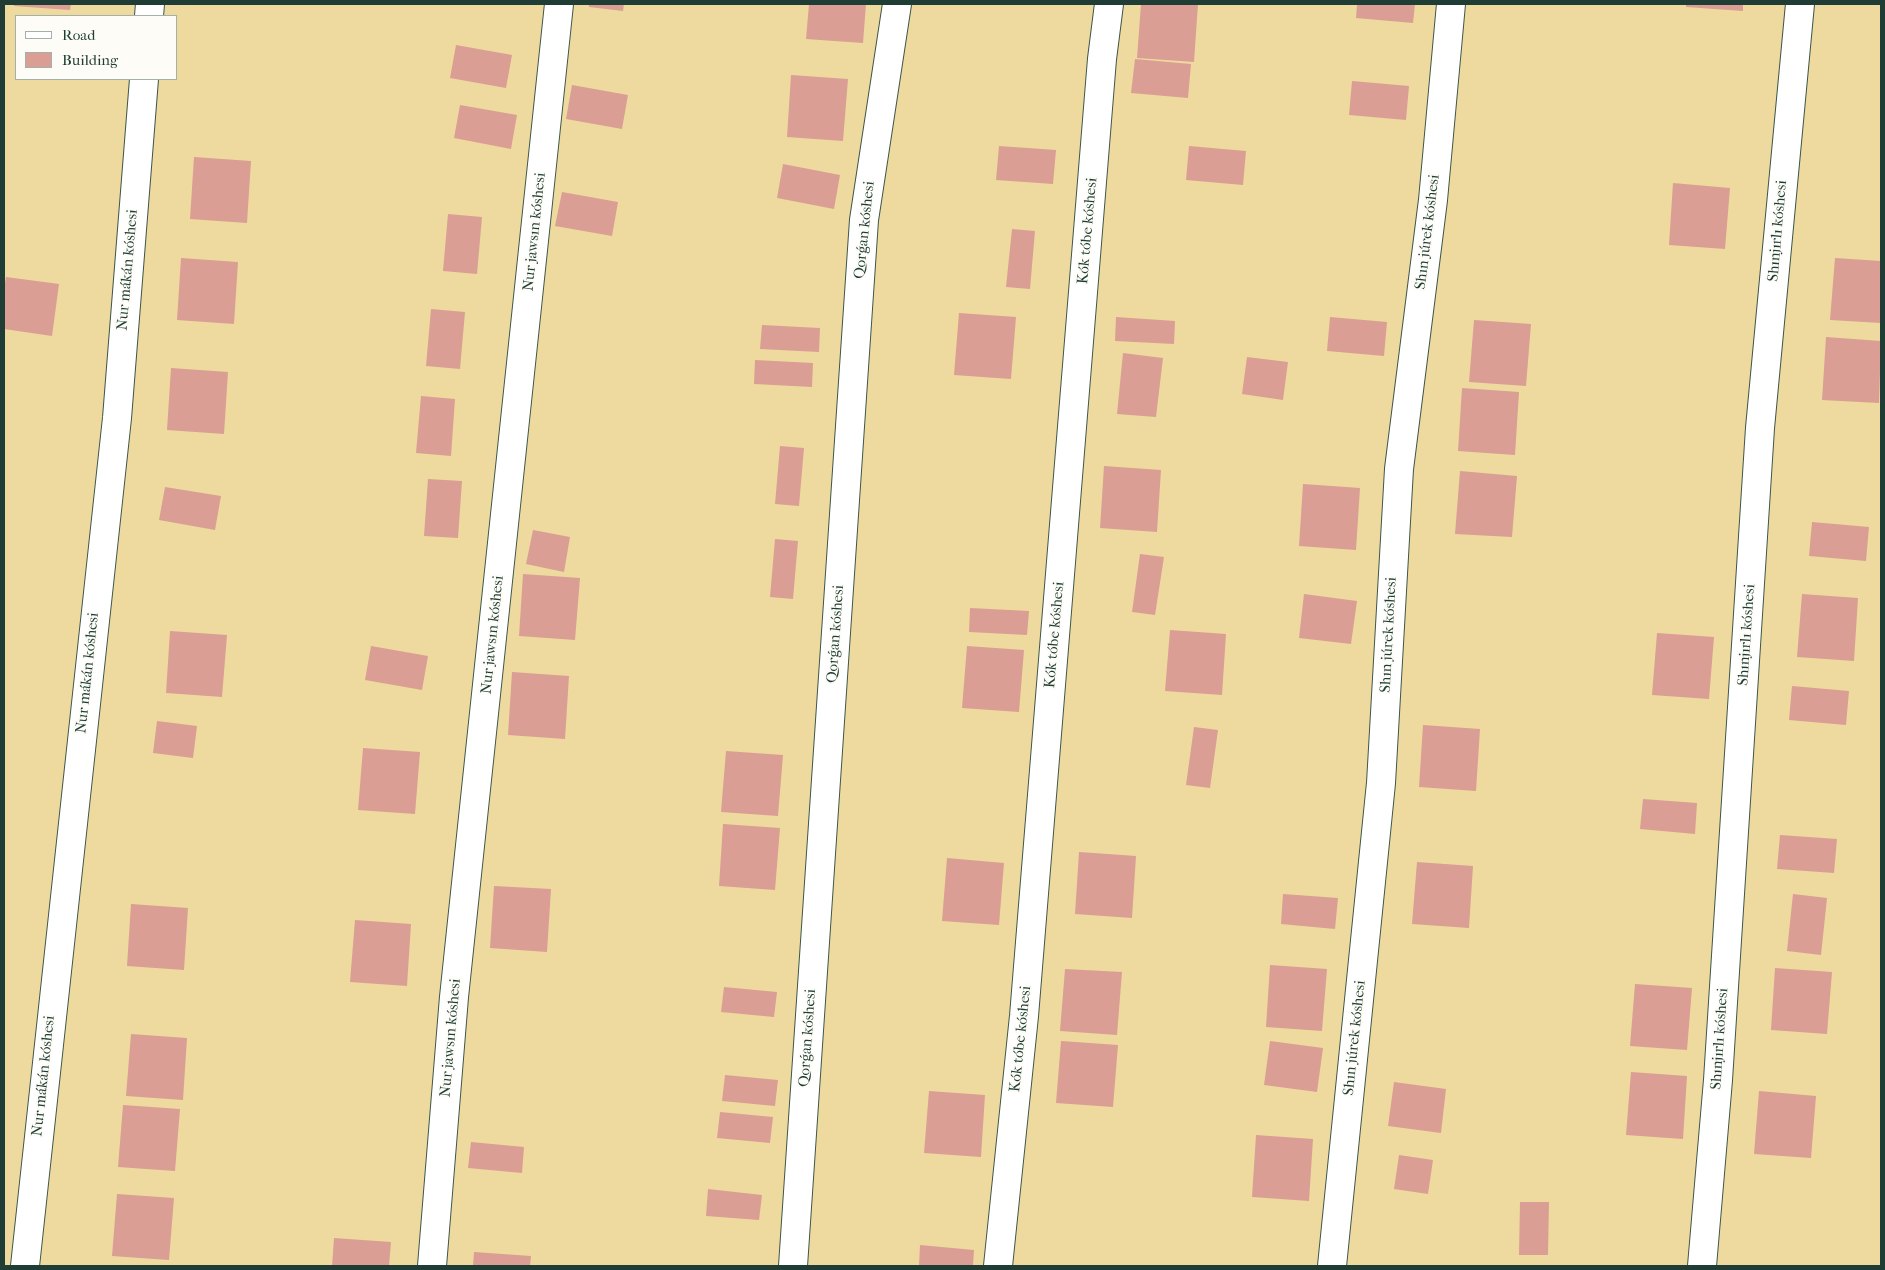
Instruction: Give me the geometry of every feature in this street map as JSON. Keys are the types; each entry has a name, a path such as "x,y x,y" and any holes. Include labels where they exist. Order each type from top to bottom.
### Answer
{"street":[{"name":"Nur jawsın kóshesi","path":"432,1266 455,987 559,4"},
{"name":"Qorǵan kóshesi","path":"793,1266 864,220 897,4"},
{"name":"Kók tóbe kóshesi","path":"998,1266 1025,1006 1101,68 1109,4"},
{"name":"Shın júrek kóshesi","path":"1332,1266 1381,783 1399,469 1433,200 1450,4"},
{"name":"Shınjırlı kóshesi","path":"1702,1266 1719,1060 1760,428 1800,4"},
{"name":"Nur mákán kóshesi","path":"25,1266 117,418 144,80"}],"sand":[{"path":"4,4 1881,4 1881,1266 4,1266"}],"building":[{"path":"14,4 71,4 70,10 14,6"},
{"path":"589,4 624,4 623,11 589,7"},
{"path":"809,4 866,4 863,43 806,39"},
{"path":"1141,4 1198,4 1194,62 1137,58"},
{"path":"1357,4 1415,4 1413,23 1356,18"},
{"path":"1686,4 1743,4 1743,11 1686,7"},
{"path":"456,45 512,55 506,88 450,78"},
{"path":"1135,59 1191,64 1188,98 1131,93"},
{"path":"791,75 848,79 843,141 787,137"},
{"path":"1352,81 1409,86 1406,120 1349,115"},
{"path":"572,85 628,95 622,129 566,119"},
{"path":"460,105 517,115 511,149 454,138"},
{"path":"999,146 1056,150 1053,184 996,180"},
{"path":"1189,146 1246,151 1243,185 1186,180"},
{"path":"194,157 251,161 247,223 190,219"},
{"path":"783,164 840,175 834,209 777,198"},
{"path":"1673,183 1730,188 1725,249 1669,245"},
{"path":"562,192 618,202 612,236 555,226"},
{"path":"448,214 482,217 477,274 443,271"},
{"path":"1012,229 1035,231 1030,289 1006,287"},
{"path":"181,258 238,262 234,324 177,320"},
{"path":"1835,258 1881,261 1881,323 1830,320"},
{"path":"6,277 59,284 52,336 4,329 4,289"},
{"path":"431,309 465,312 460,369 426,366"},
{"path":"959,313 1016,317 1011,379 954,375"},
{"path":"1116,317 1175,321 1174,344 1115,341"},
{"path":"1330,317 1387,322 1384,356 1327,351"},
{"path":"1474,320 1531,324 1526,386 1469,382"},
{"path":"762,325 820,328 819,352 760,349"},
{"path":"1826,337 1881,341 1879,403 1822,400"},
{"path":"1123,353 1163,358 1156,417 1117,414"},
{"path":"1247,357 1288,362 1283,400 1242,394"},
{"path":"755,360 813,363 812,387 754,384"},
{"path":"171,368 228,372 224,434 167,430"},
{"path":"1462,388 1519,392 1515,455 1458,451"},
{"path":"421,396 455,399 451,456 416,453"},
{"path":"780,446 804,448 799,506 775,504"},
{"path":"1104,466 1161,470 1157,532 1100,528"},
{"path":"1460,471 1517,476 1512,537 1455,534"},
{"path":"428,479 462,481 458,538 424,536"},
{"path":"1303,484 1360,488 1356,550 1299,546"},
{"path":"165,487 221,496 215,530 159,520"},
{"path":"1812,522 1869,527 1866,561 1809,556"},
{"path":"533,530 570,537 564,572 526,564"},
{"path":"775,539 798,541 793,599 770,597"},
{"path":"1140,554 1164,557 1155,615 1132,612"},
{"path":"523,574 580,578 575,640 519,636"},
{"path":"1304,594 1357,601 1351,644 1299,638"},
{"path":"1802,594 1858,598 1854,661 1797,657"},
{"path":"970,608 1029,611 1027,635 969,632"},
{"path":"1170,630 1226,634 1222,695 1165,691"},
{"path":"170,631 227,635 222,697 166,693"},
{"path":"1657,633 1714,637 1709,699 1652,695"},
{"path":"371,646 428,656 422,690 365,680"},
{"path":"967,646 1024,650 1019,712 962,708"},
{"path":"512,672 569,676 565,739 508,735"},
{"path":"1792,686 1849,691 1846,725 1789,720"},
{"path":"157,721 197,726 193,758 153,753"},
{"path":"1423,725 1480,729 1476,791 1419,787"},
{"path":"1194,727 1218,730 1210,788 1186,785"},
{"path":"363,748 420,752 415,814 358,810"},
{"path":"726,751 783,755 778,816 721,812"},
{"path":"1643,799 1697,803 1695,834 1640,829"},
{"path":"723,824 780,828 775,890 719,886"},
{"path":"1780,835 1837,839 1834,873 1777,869"},
{"path":"1079,852 1136,856 1132,918 1075,914"},
{"path":"947,858 1004,863 999,925 942,921"},
{"path":"1417,862 1473,866 1469,928 1412,924"},
{"path":"494,886 551,889 547,952 490,948"},
{"path":"1283,894 1338,898 1335,929 1281,924"},
{"path":"1793,894 1827,898 1821,955 1787,951"},
{"path":"131,904 188,908 184,970 127,966"},
{"path":"355,920 411,924 407,986 350,982"},
{"path":"1270,965 1327,969 1322,1031 1266,1027"},
{"path":"1775,968 1832,972 1827,1034 1771,1030"},
{"path":"1065,969 1122,972 1117,1035 1060,1031"},
{"path":"1635,984 1692,988 1687,1050 1630,1046"},
{"path":"724,987 777,992 774,1017 721,1012"},
{"path":"131,1034 187,1038 183,1100 126,1096"},
{"path":"1061,1041 1118,1045 1113,1107 1056,1103"},
{"path":"1270,1041 1323,1048 1317,1092 1264,1085"},
{"path":"1631,1072 1687,1076 1683,1139 1626,1135"},
{"path":"725,1075 778,1080 775,1106 722,1101"},
{"path":"1394,1082 1446,1089 1441,1133 1388,1126"},
{"path":"929,1091 985,1095 981,1157 924,1153"},
{"path":"1759,1091 1816,1096 1811,1158 1754,1154"},
{"path":"123,1105 180,1109 175,1171 118,1167"},
{"path":"720,1112 773,1117 770,1143 717,1138"},
{"path":"1256,1135 1313,1139 1309,1201 1252,1197"},
{"path":"471,1142 524,1147 522,1173 468,1168"},
{"path":"1399,1155 1433,1160 1428,1194 1394,1189"},
{"path":"708,1189 762,1195 759,1220 706,1216"},
{"path":"117,1194 174,1198 169,1260 112,1256"},
{"path":"1520,1202 1549,1202 1548,1255 1519,1255"},
{"path":"334,1238 391,1242 389,1266 332,1266"},
{"path":"920,1245 974,1250 973,1266 919,1266"},
{"path":"474,1252 531,1256 530,1266 473,1266"}]}
